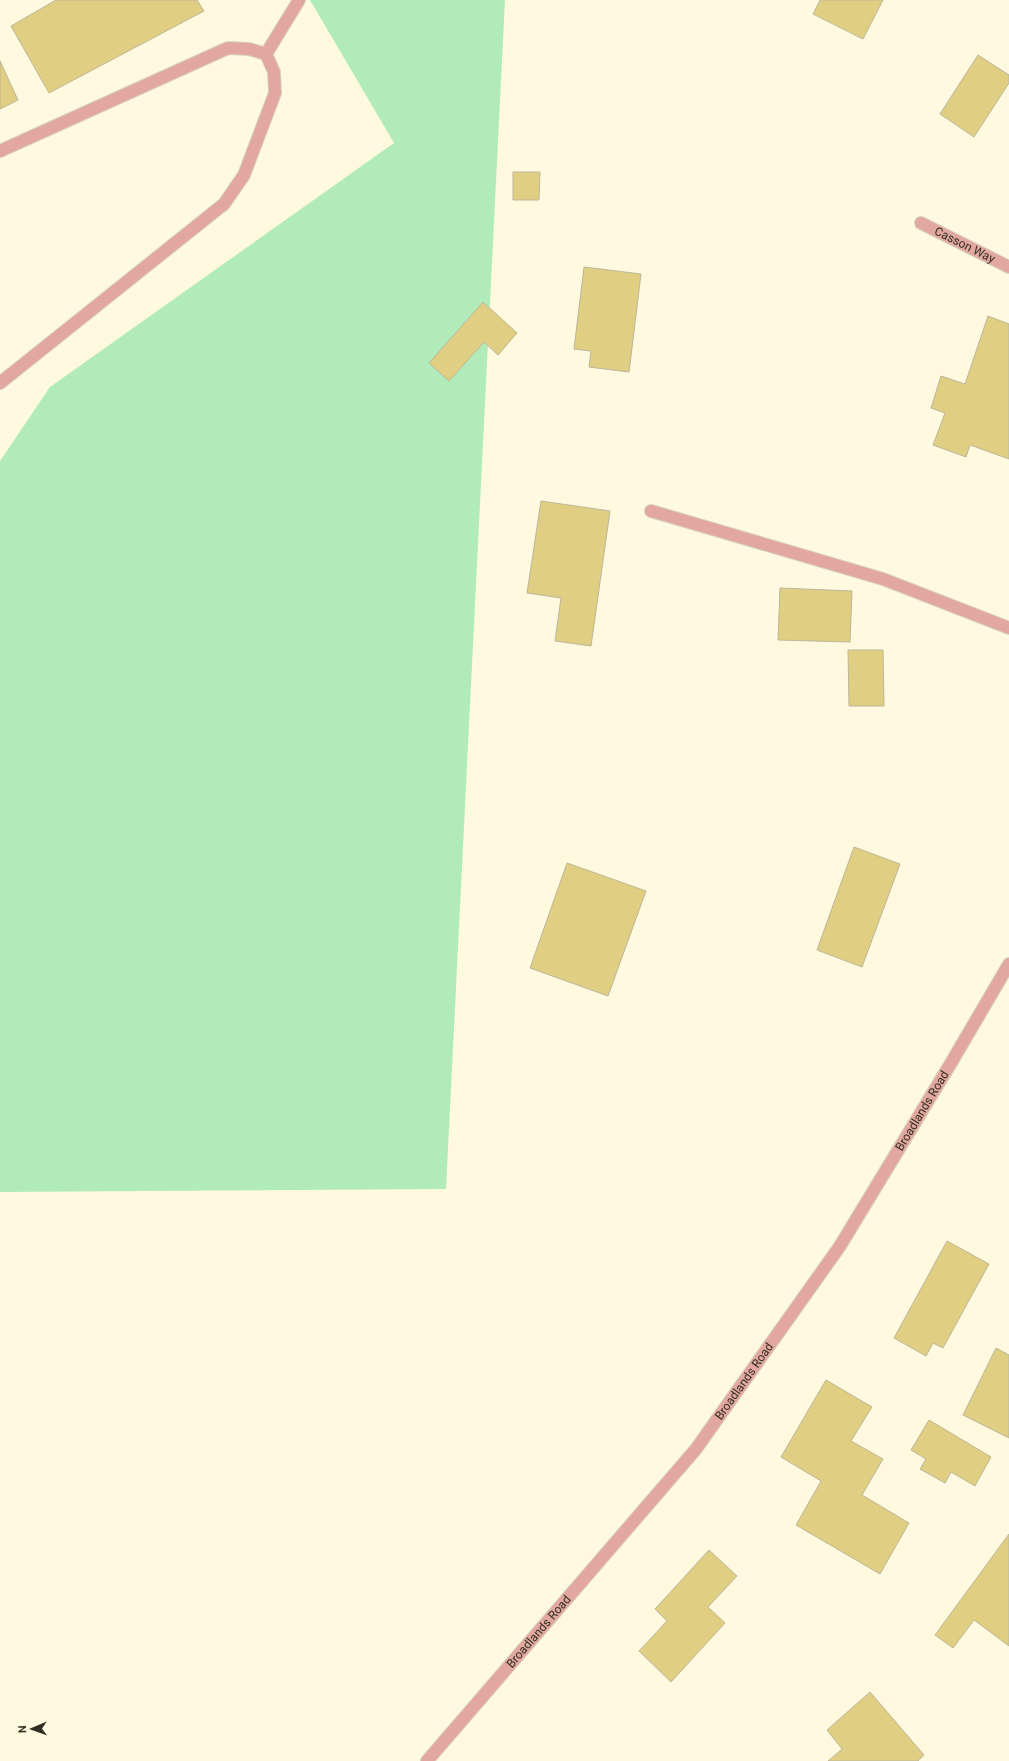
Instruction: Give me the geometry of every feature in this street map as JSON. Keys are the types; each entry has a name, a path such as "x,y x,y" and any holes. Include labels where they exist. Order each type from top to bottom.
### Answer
{"street":[{"path":"266,54 299,0"},
{"path":"0,151 228,48 249,49 266,54 274,72 275,93 244,175 224,204 0,384"},
{"name":"Casson Way","path":"921,223 1009,267"},
{"path":"651,511 883,579 1009,628"},
{"name":"Broadlands Road","path":"427,1761 696,1449 840,1246 1009,964"}],"green space":[{"path":"310,0 505,0 446,1189 0,1192 0,461 50,387 394,143"}],"building":[{"path":"56,0 197,0 204,11 49,93 11,26"},
{"path":"820,0 883,0 863,39 813,14"},
{"path":"978,55 1009,75 1009,83 974,137 940,114"},
{"path":"0,61 18,100 0,109"},
{"path":"513,172 540,172 539,200 513,200"},
{"path":"584,267 641,274 629,372 589,367 591,351 574,349"},
{"path":"483,302 517,333 498,355 484,342 449,381 429,363"},
{"path":"988,316 1009,324 1009,459 970,445 966,457 933,445 945,413 931,408 941,376 965,384"},
{"path":"541,501 610,511 591,646 555,641 561,598 527,593"},
{"path":"780,588 852,591 850,642 778,640"},
{"path":"848,650 883,650 884,706 849,706"},
{"path":"854,847 900,864 862,967 817,950"},
{"path":"567,863 646,891 608,996 530,968"},
{"path":"947,1241 989,1264 943,1348 933,1343 926,1356 894,1338"},
{"path":"996,1348 1009,1355 1009,1438 963,1415"},
{"path":"826,1380 872,1407 851,1441 883,1459 862,1495 909,1523 880,1574 796,1525 821,1481 781,1457"},
{"path":"929,1420 991,1457 975,1486 951,1472 945,1483 920,1469 926,1459 911,1450"},
{"path":"1009,1534 1009,1646 974,1620 953,1648 935,1635"},
{"path":"709,1550 737,1576 708,1607 725,1623 671,1682 639,1651 667,1621 655,1609"},
{"path":"870,1692 924,1755 918,1761 828,1761 842,1749 827,1730"}]}
